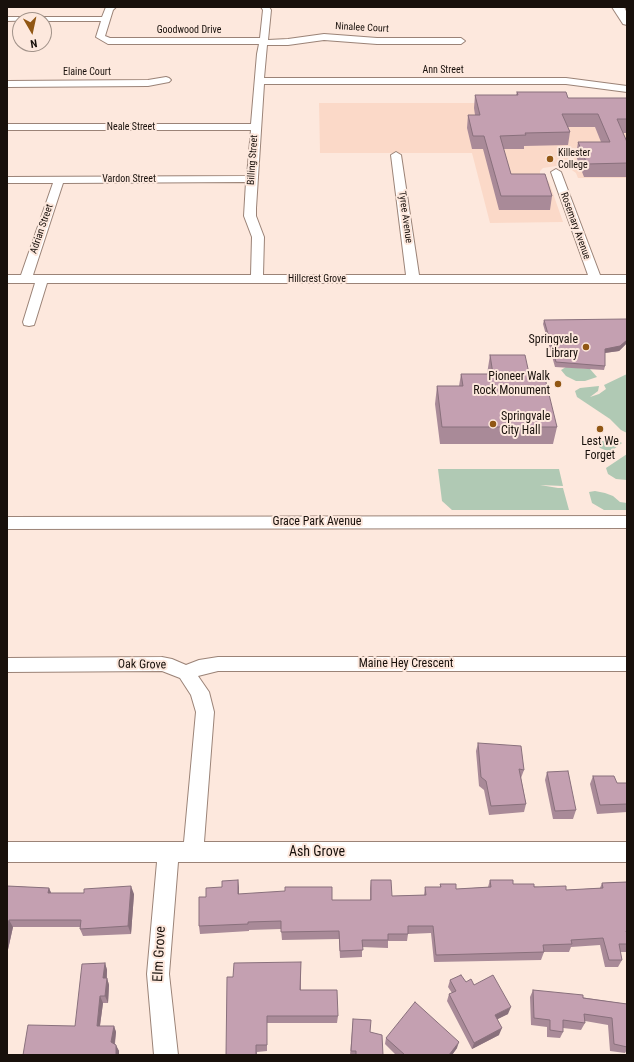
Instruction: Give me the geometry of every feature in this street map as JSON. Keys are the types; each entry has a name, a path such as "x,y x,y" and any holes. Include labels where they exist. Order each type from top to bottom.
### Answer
{"highway":[{"path":"618,7 627,22"}],"street":[{"name":"Goodwood Drive","path":"112,7 105,19 100,37 108,41 263,42"},
{"path":"263,42 267,10 265,7"},
{"path":"7,19 105,19"},
{"name":"Ninalee Court","path":"263,42 288,42 324,37 377,41 461,41"},
{"name":"Billing Street","path":"257,279 258,237 250,216 251,179 263,42"},
{"name":"Elaine Court","path":"7,84 148,83 166,80"},
{"name":"Ann Street","path":"259,81 566,81 627,89"},
{"name":"Neale Street","path":"7,127 255,127"},
{"name":"Tyree Avenue","path":"396,155 414,279"},
{"name":"Rosemary Avenue","path":"556,172 595,279"},
{"name":"Vardon Street","path":"7,180 251,179"},
{"name":"Adrian Street","path":"26,279 59,180"},
{"name":"Hillcrest Grove","path":"7,279 627,279"},
{"path":"29,322 42,279"},
{"name":"Grace Park Avenue","path":"7,523 627,522"},
{"name":"Oak Grove","path":"7,665 162,664 172,666 186,673"},
{"name":"Maine Hey Crescent","path":"186,673 199,668 218,664 627,664"},
{"path":"186,673 200,692 204,712 193,852"},
{"name":"Ash Grove","path":"7,852 627,852"},
{"name":"Elm Grove","path":"166,1055 158,974 168,852"}],"shaded area":[{"name":"Killester College","path":"319,103 627,103 627,178 578,178 576,173 569,168 556,166 543,168 540,171 540,174 542,178 549,182 563,222 490,223 472,153 320,153"}],"green space":[{"path":"566,367 590,369 597,377 585,381 576,381 566,376 561,370"},
{"path":"627,374 627,433 621,430 610,419 577,397 575,391 580,388 599,386 598,391 590,397 599,394 606,389 604,385"},
{"path":"599,441 618,441 622,443 610,452 600,448 597,443"},
{"path":"627,454 627,480 616,479 608,474 606,468"},
{"path":"438,469 559,469 563,486 540,485 563,488 569,510 452,510 442,501"},
{"path":"595,491 613,496 620,502 627,503 627,510 604,510 592,503 589,492"}],"building":[{"path":"517,92 566,92 568,98 627,98 627,119 617,119 627,142 627,163 587,164 578,142 610,142 598,114 562,114 570,132 525,133 526,135 500,136 511,174 545,174 552,196 501,196 484,136 473,136 468,115 480,115 475,95 518,95"},
{"name":"Springvale Library","path":"627,319 627,340 620,346 605,349 605,366 556,362 544,320"},
{"name":"Springvale City Hall","path":"490,355 525,355 530,378 545,378 557,427 442,427 437,386 463,386 461,374 493,374"},
{"path":"478,743 521,746 524,770 519,769 526,804 491,806 486,781 481,777"},
{"path":"568,771 576,810 555,811 547,772"},
{"path":"593,776 614,776 617,783 627,783 627,804 600,805"},
{"path":"238,880 238,894 285,891 285,887 332,887 332,900 371,900 371,880 391,880 392,896 426,895 425,887 441,887 440,884 456,884 456,889 491,887 490,880 513,880 513,884 534,884 534,887 566,886 566,890 603,888 602,883 627,882 627,944 619,944 622,960 609,960 603,938 571,940 572,944 543,945 544,952 436,955 433,926 408,926 408,934 388,934 388,940 362,940 363,950 340,951 339,931 281,932 281,921 199,926 199,897 206,897 206,888 222,887 222,881"},
{"path":"7,886 49,888 48,893 84,893 84,889 131,886 128,926 80,929 81,920 9,920 7,928"},
{"path":"301,962 300,990 337,990 338,1016 267,1016 267,1045 256,1045 256,1055 226,1055 227,977 233,977 234,963"},
{"path":"105,963 103,978 107,978 105,996 100,996 97,1026 114,1026 111,1042 116,1045 116,1054 122,1055 23,1055 28,1025 75,1026 82,964"},
{"path":"461,975 466,982 471,979 474,985 493,975 511,1007 495,1015 502,1028 474,1043 449,994 456,991 450,980"},
{"path":"533,990 583,995 583,998 627,1004 627,1047 614,1044 612,1018 584,1014 585,1023 563,1020 563,1032 550,1030 550,1020 534,1018"},
{"path":"415,1002 459,1042 449,1055 405,1055 386,1038"},
{"path":"353,1019 371,1020 370,1032 382,1035 383,1055 356,1055 356,1051 351,1051"}],"place":[{"name":"Killester College","path":"550,159"},
{"name":"Springvale Library","path":"586,347"},
{"name":"Pioneer Walk Rock Monument","path":"558,384"},
{"name":"Springvale City Hall","path":"493,424"},
{"name":"Lest We Forget","path":"600,429"}]}
